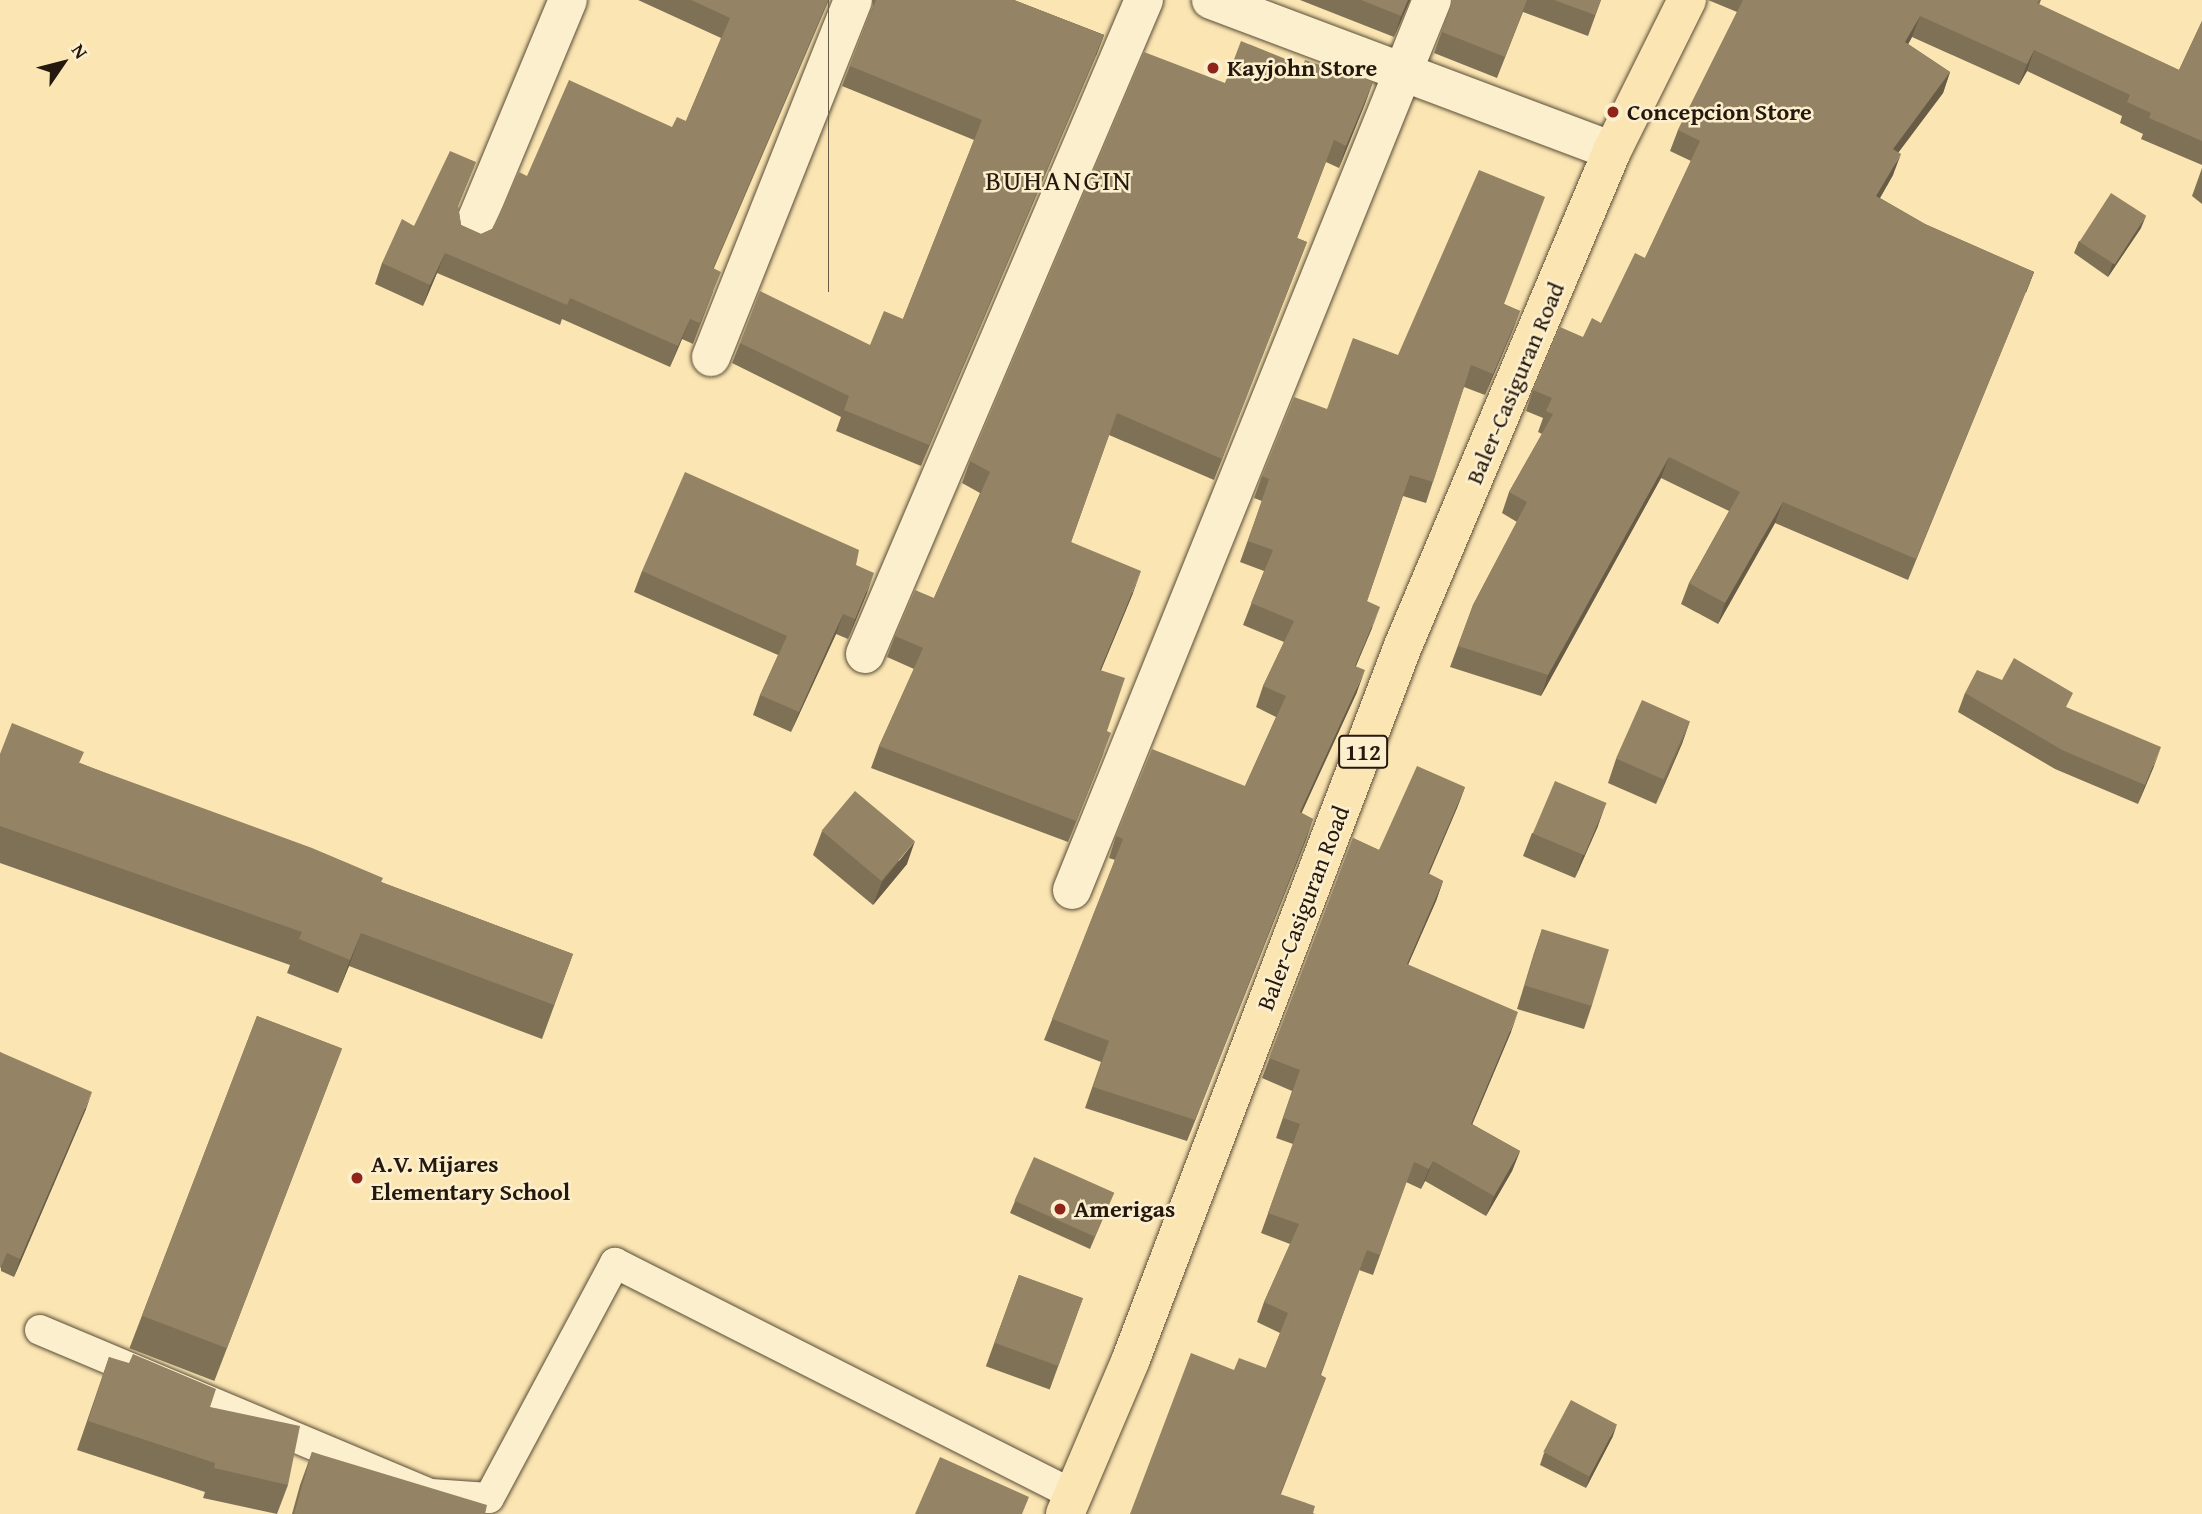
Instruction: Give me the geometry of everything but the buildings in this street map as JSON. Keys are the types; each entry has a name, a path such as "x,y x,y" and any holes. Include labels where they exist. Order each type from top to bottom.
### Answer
{"main road":[{"name":"Baler-Casiguran Road","path":"1069,1504 1130,1359 1403,646 1612,151 1686,0"}],"street":[{"path":"471,233 568,0"},
{"path":"711,357 853,0"},
{"path":"865,654 1144,0"},
{"path":"1211,0 1612,151"},
{"path":"1072,890 1432,0"}],"lane":[{"path":"40,1330 431,1493 489,1498 615,1263 1069,1504"}],"place":[{"name":"Kayjohn Store","path":"1213,68"},
{"name":"Concepcion Store","path":"1613,112"},
{"name":"A.V. Mijares Elementary School","path":"357,1178"},
{"name":"Amerigas","path":"1060,1209"}],"district":[{"name":"BUHANGIN","path":"1059,180"}]}
